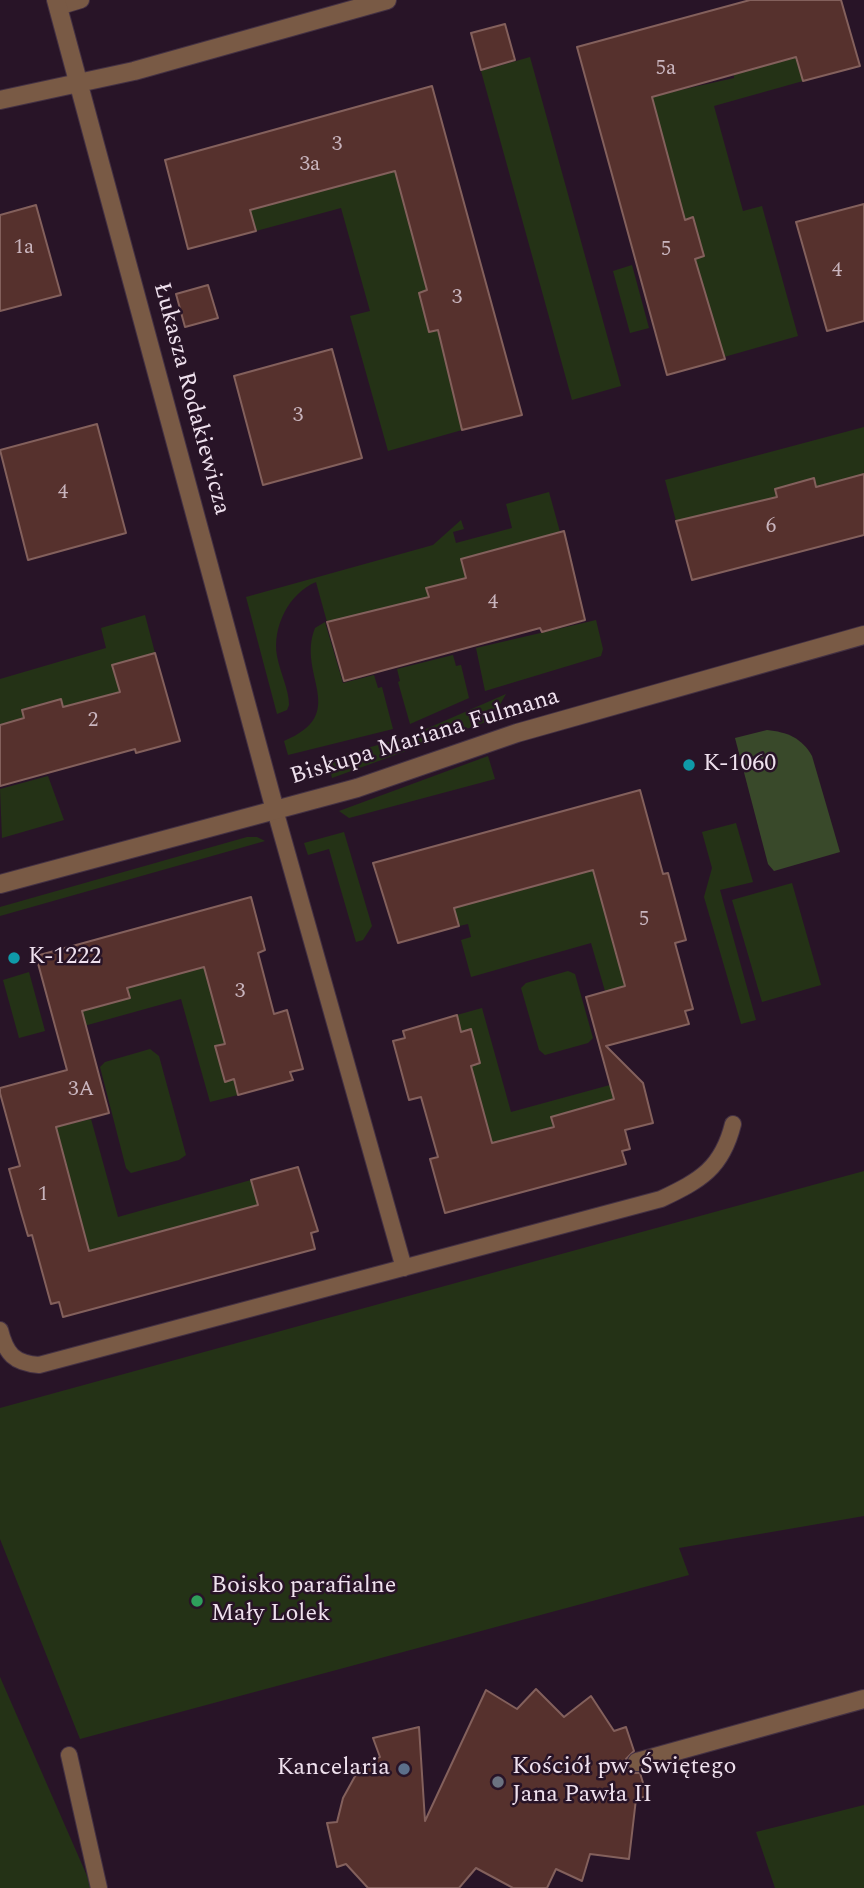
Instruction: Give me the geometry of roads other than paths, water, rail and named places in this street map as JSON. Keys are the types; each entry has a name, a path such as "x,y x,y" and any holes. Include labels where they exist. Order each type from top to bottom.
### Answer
{"street":[{"path":"0,100 134,71 387,0"},
{"name":"Łukasza Rodakiewicza","path":"57,3 275,810"},
{"name":"Biskupa Mariana Fulmana","path":"0,884 357,788 517,733 864,635"},
{"path":"637,1762 864,1699"}],"lane":[{"path":"57,3 81,0"},
{"path":"275,810 404,1268"},
{"path":"0,1330 5,1351 20,1363 39,1365 661,1199 704,1176 727,1149 733,1124"},
{"path":"69,1755 99,1888"}],"place":[{"name":"K-1060","path":"689,765"},
{"name":"K-1222","path":"14,958"},
{"name":"Boisko parafialne Mały Lolek","path":"197,1601"},
{"name":"Kancelaria","path":"404,1769"},
{"name":"Kościół pw. Świętego Jana Pawła II","path":"498,1782"}]}
